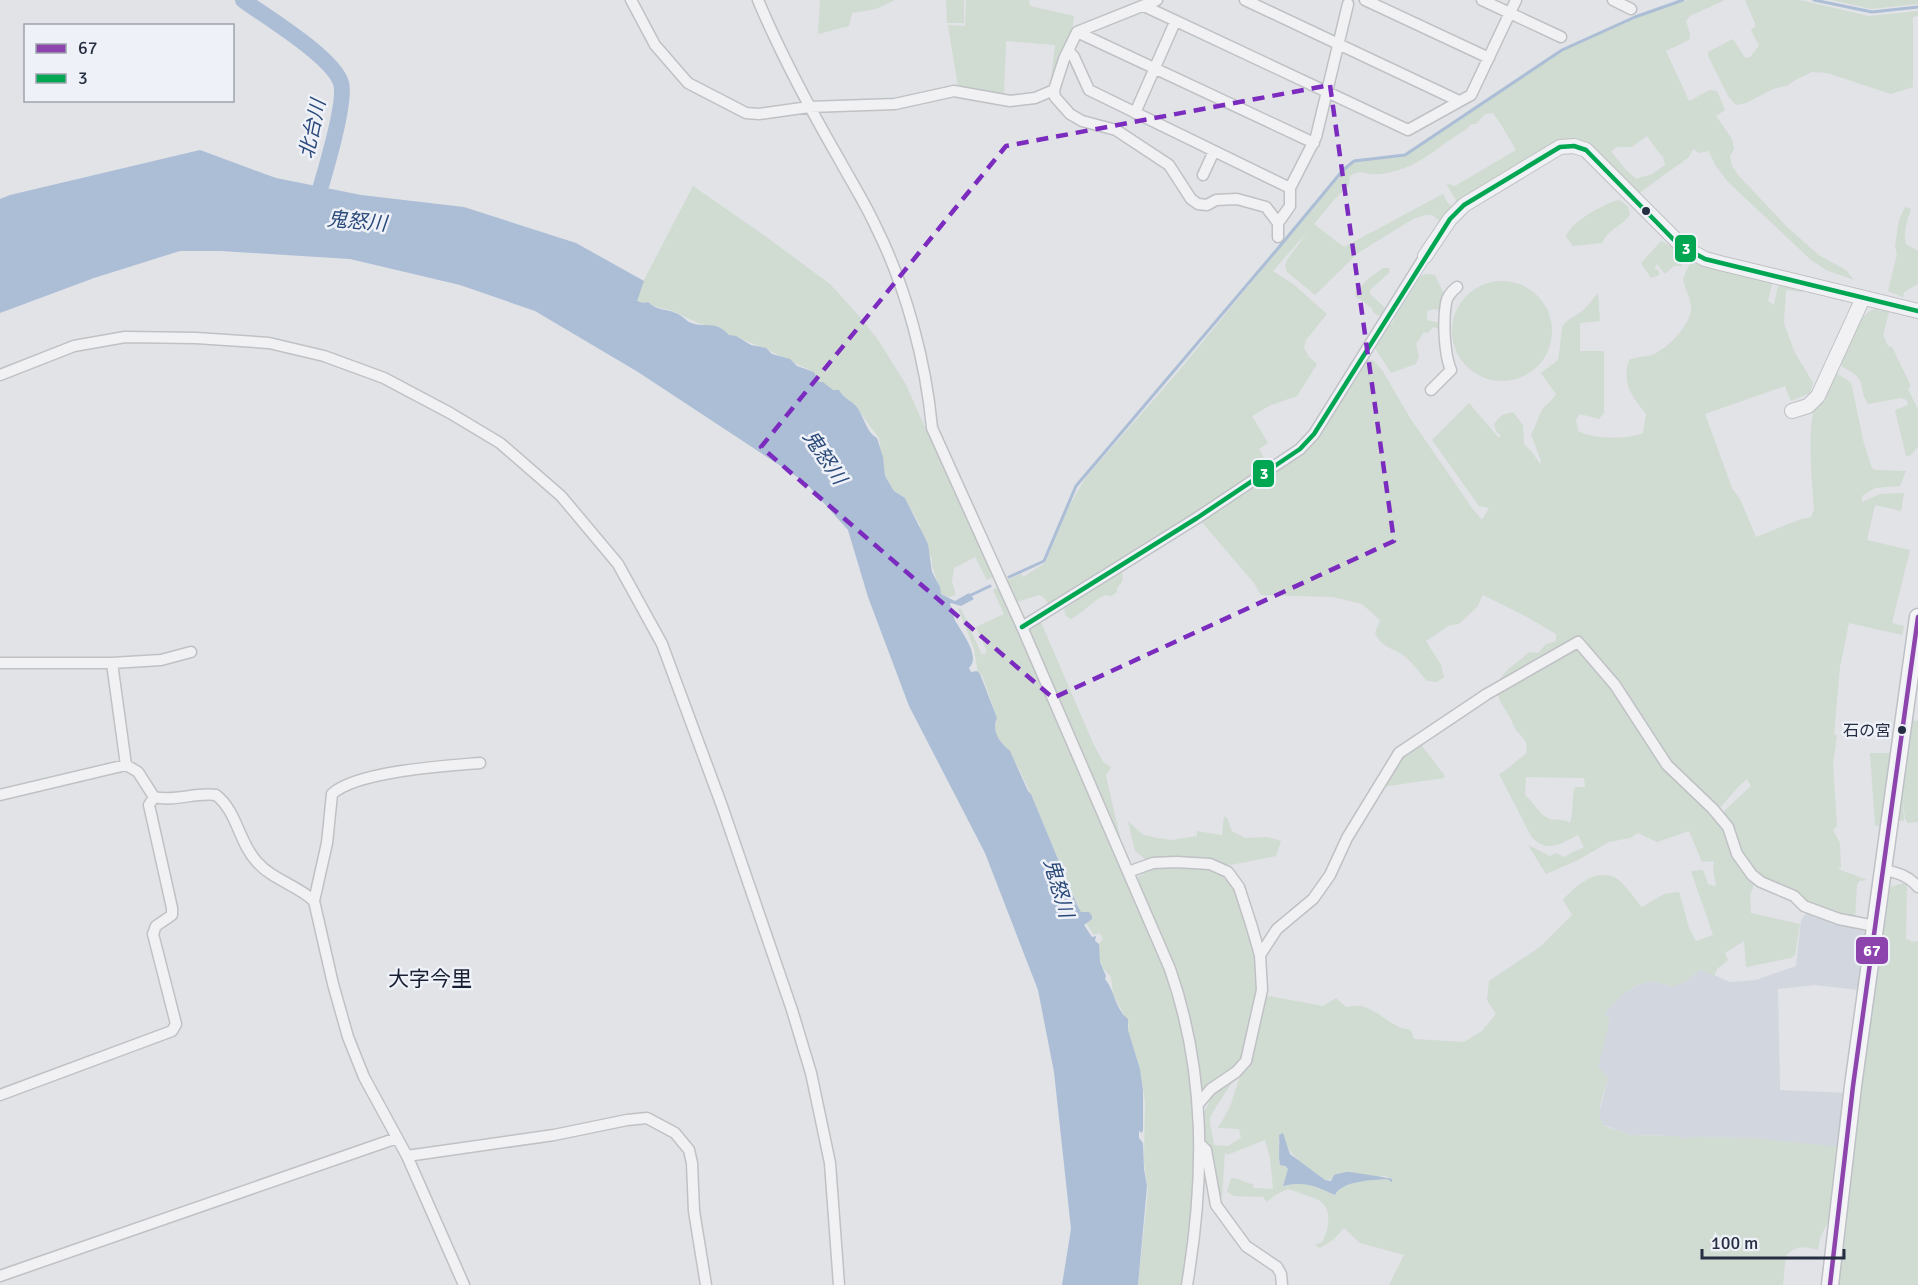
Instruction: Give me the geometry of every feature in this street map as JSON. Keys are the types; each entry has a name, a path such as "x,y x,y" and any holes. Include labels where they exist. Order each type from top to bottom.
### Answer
{"main road":[{"path":"1830,1285 1853,1086 1918,617"}],"street":[{"path":"631,0 655,45 688,83 746,113 759,114 809,107 895,105 954,92 1010,101 1035,98 1054,90"},
{"path":"758,0 778,48 877,227 892,264 917,342 929,398 932,428 1022,627 1170,969 1192,1051 1199,1103 1201,1145 1198,1215 1187,1285"},
{"path":"1157,0 1077,32 1054,90 1056,97 1070,114 1082,122 1116,130 1169,165 1191,199 1198,204 1207,205 1216,201 1238,199 1256,203 1266,207 1278,223"},
{"path":"1245,0 1459,101"},
{"path":"1278,237 1278,223 1290,206 1290,188 1314,143 1338,43 1344,2 1355,3 1359,0"},
{"path":"1365,0 1489,58"},
{"path":"1482,0 1561,37"},
{"path":"1144,6 1408,130 1471,95 1516,0"},
{"path":"1613,0 1631,9"},
{"path":"1135,113 1175,22"},
{"path":"1077,32 1314,143"},
{"path":"1069,51 1089,90 1290,188"},
{"path":"1022,627 1197,518 1300,449 1314,434 1449,219 1464,205 1560,147 1574,146 1586,150 1673,239 1688,250 1720,263 1918,311"},
{"path":"1203,175 1214,151"},
{"path":"1431,390 1451,370 1446,352 1446,301 1457,287"},
{"path":"1792,411 1808,406 1818,396 1863,298"},
{"path":"0,375 74,346 124,337 196,338 269,343 324,356 384,378 500,443 561,496 618,564 662,644 722,806 789,1000 811,1073 830,1163 839,1285"},
{"path":"1260,955 1277,929 1313,899 1330,875 1347,838 1400,753 1487,694 1578,642 1616,685 1667,765 1713,809 1728,827 1737,854 1752,875 1761,882 1794,896 1804,906 1839,919 1875,926"},
{"path":"0,663 112,663 161,660 190,652"},
{"path":"112,663 126,765"},
{"path":"464,1285 407,1156 364,1077 348,1037 314,902 327,843 332,794 340,786 409,770 480,763"},
{"path":"0,795 126,765 138,772 154,797 169,799 198,794 216,795 226,806 255,861 270,874 297,887 314,902"},
{"path":"0,1095 172,1031 176,1024 153,934 156,926 172,915 149,805 154,797"},
{"path":"1128,872 1153,863 1176,862 1210,864 1228,872 1239,887 1260,955 1262,990 1246,1061 1236,1072 1211,1089 1199,1103"},
{"path":"1882,869 1911,878 1918,887"},
{"path":"407,1156 554,1135 647,1118 675,1133 689,1150 692,1163 694,1211 706,1285"},
{"path":"0,1276 397,1138"},
{"path":"1201,1145 1206,1150 1216,1205 1246,1246 1276,1267 1281,1274 1282,1285"}],"highlighted area":[{"path":"1330,85 1394,541 1053,698 761,447 1006,146"}],"shaded area":[{"path":"820,0 895,0 876,9 852,13 849,26 818,34"},
{"path":"946,0 964,0 964,23 947,23"},
{"path":"966,0 1029,0 1030,6 1074,16 1072,30 1050,87 1055,45 1006,41 1004,95 958,87 948,25 965,26"},
{"path":"1688,0 1725,0 1690,16 1686,21 1690,34 1689,40 1666,51 1689,101 1710,90 1717,91 1725,110 1716,116 1732,139 1734,149 1730,156 1732,166 1739,176 1787,227 1820,256 1846,270 1854,280 1826,270 1811,260 1728,182 1715,165 1709,151 1699,153 1693,149 1689,157 1638,194 1582,143 1458,204 1446,183 1455,186 1516,150 1493,113 1485,114 1476,124 1471,124 1414,164 1386,173 1358,172 1353,174 1350,176 1349,185 1314,224 1344,247 1443,194 1453,208 1441,222 1432,215 1413,219 1358,253 1315,295 1287,272 1285,266 1309,230 1273,271 1293,284 1327,314 1306,340 1304,348 1317,364 1297,396 1271,405 1252,416 1268,443 1259,449 1268,465 1260,468 1248,479 1050,606 1039,595 1013,602 1004,581 1021,574 1023,577 1045,563 1068,508 1086,477 1177,373 1344,170 1355,162 1405,156 1563,50 1635,17","holes":["1647,136 1663,156 1665,165 1652,174 1636,179 1611,151 1617,147 1632,147"]},
{"path":"1745,0 1800,0 1869,16 1918,11 1918,16 1913,17 1913,87 1891,94 1827,73 1812,72 1788,85 1736,105 1728,96 1708,52 1733,39 1745,58 1750,57 1759,46 1751,30 1755,27 1755,23"},
{"path":"1831,0 1918,0 1918,4 1871,9"},
{"path":"693,186 830,284 878,340 905,383 993,577 987,580 975,557 954,568 952,582 956,595 948,597 941,594 928,552 928,543 920,531 920,525 905,498 894,491 885,476 879,438 856,407 842,397 838,391 819,382 814,372 718,328 702,325 672,311 636,301 644,280"},
{"path":"1620,200 1628,207 1630,214 1624,222 1608,234 1602,243 1573,246 1566,237 1574,226 1598,209"},
{"path":"1905,207 1911,209 1905,240 1906,244 1918,251 1918,284 1904,292 1903,297 1888,291 1897,254 1895,246 1899,220"},
{"path":"1661,241 1687,255 1681,266 1674,266 1665,274 1657,264 1654,268 1659,271 1659,275 1651,278 1641,263"},
{"path":"1694,260 1711,268 1770,281 1772,284 1768,301 1774,305 1778,286 1782,283 1806,289 1803,292 1786,290 1784,323 1794,351 1813,383 1810,393 1791,401 1785,386 1705,414 1732,488 1740,499 1756,537 1811,517 1814,509 1811,453 1814,410 1817,400 1836,373 1850,382 1872,468 1906,471 1900,486 1875,488 1862,496 1862,502 1880,494 1904,493 1901,511 1875,505 1867,540 1910,550 1892,623 1904,626 1902,635 1849,623 1840,667 1834,734 1837,736 1833,764 1837,826 1833,830 1840,843 1841,867 1838,869 1867,880 1859,881 1857,885 1855,919 1806,903 1768,881 1754,885 1750,895 1751,913 1800,924 1795,955 1791,958 1746,967 1744,941 1725,953 1728,960 1717,969 1714,976 1700,969 1680,984 1672,986 1655,982 1642,983 1624,994 1604,1015 1610,1019 1598,1068 1608,1077 1600,1115 1604,1126 1631,1135 1676,1136 1683,1139 1695,1137 1754,1138 1839,1147 1830,1218 1820,1238 1818,1250 1801,1247 1786,1255 1783,1285 1389,1285 1404,1255 1360,1243 1344,1228 1333,1240 1320,1248 1315,1245 1322,1242 1328,1225 1328,1213 1322,1202 1288,1189 1267,1202 1263,1197 1234,1196 1227,1192 1231,1178 1253,1184 1254,1188 1273,1189 1270,1158 1265,1140 1227,1155 1225,1152 1222,1196 1217,1202 1208,1147 1204,1137 1203,1115 1214,1091 1233,1080 1211,1115 1210,1125 1214,1145 1228,1146 1241,1138 1239,1129 1218,1128 1230,1107 1268,996 1323,1006 1336,998 1346,1007 1367,1008 1397,1026 1411,1030 1414,1039 1464,1042 1482,1031 1496,1014 1487,1000 1489,981 1540,947 1572,915 1563,900 1580,884 1601,875 1616,878 1642,907 1664,894 1679,892 1689,928 1696,941 1713,935 1691,871 1703,870 1708,884 1716,885 1714,861 1702,862 1689,831 1657,842 1638,833 1630,838 1609,842 1578,860 1546,874 1528,845 1550,856 1557,853 1563,857 1584,847 1578,835 1554,846 1543,845 1531,836 1499,774 1526,754 1527,746 1501,703 1497,689 1501,678 1507,671 1529,652 1538,653 1546,644 1556,641 1556,634 1483,595 1477,607 1459,624 1450,625 1426,641 1441,665 1444,677 1437,682 1427,681 1404,656 1380,641 1375,633 1380,620 1362,604 1333,597 1261,595 1254,583 1200,520 1305,452 1328,424 1343,392 1362,363 1368,359 1374,361 1382,370 1410,418 1482,520 1489,508 1479,506 1432,440 1469,403 1499,438 1501,436 1494,424 1502,415 1513,412 1523,425 1524,444 1540,464 1541,461 1531,434 1542,410 1556,394 1541,373 1558,360 1563,326 1584,309 1598,293 1600,321 1580,323 1580,351 1604,351 1604,413 1599,419 1580,414 1576,420 1578,431 1592,436 1610,438 1643,433 1646,414 1627,383 1629,360 1648,356 1662,349 1683,329 1688,321 1691,306 1683,279 1689,265","holes":["1526,777 1584,778 1585,787 1575,787 1570,823 1549,818 1540,812 1525,795","1747,779 1751,786 1721,814 1734,838 1728,844 1723,830 1710,810 1718,810","1279,1135 1285,1138 1295,1157 1325,1180 1366,1175 1386,1176 1391,1181 1387,1179 1358,1182 1344,1186 1335,1195 1310,1185 1283,1186 1288,1169 1279,1163"]},
{"path":"1383,268 1389,268 1390,272 1370,290 1370,294 1384,307 1383,316 1379,316 1356,297 1355,293 1369,278"},
{"path":"1435,275 1444,294 1440,310 1427,311 1427,320 1440,323 1439,329 1433,327 1428,333 1424,332 1416,344 1419,357 1416,364 1391,373 1373,345 1387,325 1392,324 1409,287 1420,276"},
{"path":"1502,281 1530,289 1544,303 1552,331 1544,359 1530,373 1502,381 1474,373 1460,359 1452,331 1460,303 1474,289"},
{"path":"1875,309 1889,312 1883,335 1888,346 1892,347 1911,386 1908,389 1918,409 1918,447 1910,456 1906,456 1895,410 1908,405 1907,400 1900,398 1868,404 1859,379 1842,367 1841,362 1854,331 1863,317"},
{"path":"1121,571 1123,578 1117,592 1111,596 1100,597 1071,619 1066,616 1064,609"},
{"path":"999,587 1167,975 1186,1042 1195,1126 1191,1236 1183,1285 1138,1285 1148,1190 1144,1163 1145,1101 1140,1069 1128,1030 1129,1024 1113,994 1111,977 1100,961 1098,948 1103,939 1100,933 1094,935 1086,923 1085,913 1081,912 1077,905 1031,794 1018,767 996,734 997,718 982,675 978,673 974,649 958,608 961,609 982,655 987,652 976,627 1004,614 993,590"},
{"path":"1040,620 1093,743 1103,762 1111,767 1106,776 1123,850 1029,633 1030,626"},
{"path":"1910,720 1918,721 1918,822 1908,823 1905,819 1903,800 1904,821 1898,820"},
{"path":"1419,742 1445,776 1444,778 1382,787 1404,755"},
{"path":"1870,753 1890,753 1880,826 1875,825"},
{"path":"1224,816 1232,831 1245,838 1268,837 1281,841 1276,856 1231,865 1201,860 1145,859 1135,851 1128,821 1142,834 1172,840 1197,836 1197,831 1222,835"},
{"path":"1198,866 1222,873 1233,886 1255,954 1258,990 1240,1063 1202,1093 1186,999 1179,977 1137,881 1139,876 1157,867"},
{"path":"1907,882 1906,939 1913,942 1918,941 1918,1285 1833,1285 1840,1219 1890,887"},
{"path":"1810,908 1868,925 1859,990 1815,985 1778,989 1780,1090 1847,1093 1840,1148 1754,1138 1695,1137 1683,1139 1676,1136 1630,1135 1601,1124 1599,1114 1608,1077 1598,1068 1610,1019 1603,1015 1625,991 1646,982 1658,982 1671,986 1692,977 1700,969 1730,982 1756,980 1796,966 1801,920"}],"water":[{"name":"鬼怒川","path":"200,150 276,178 361,195 464,207 576,243 644,281 637,301 648,302 674,312 694,324 719,327 729,335 736,336 751,345 766,348 772,354 790,359 797,366 814,372 819,382 823,382 833,390 839,390 856,406 870,432 877,438 883,457 885,476 894,491 905,498 928,544 932,572 941,594 955,601 969,593 974,599 961,606 950,604 954,618 973,656 969,668 971,672 977,671 980,674 997,718 995,728 997,736 1010,751 1031,794 1077,905 1081,912 1089,912 1092,916 1092,919 1084,925 1092,937 1096,936 1095,941 1099,944 1100,962 1106,976 1105,979 1120,1010 1128,1019 1128,1030 1140,1069 1143,1090 1143,1129 1142,1133 1139,1131 1139,1138 1143,1143 1147,1186 1138,1285 1062,1285 1071,1229 1054,1072 1038,990 985,853 909,706 868,597 848,530 805,482 638,372 535,311 460,285 350,259 221,251 180,251 94,278 0,313 0,199"},
{"path":"1283,1133 1290,1154 1325,1180 1331,1181 1334,1175 1348,1172 1389,1178 1392,1182 1387,1179 1358,1182 1338,1190 1335,1195 1310,1185 1283,1186 1288,1169 1280,1165 1279,1161 1279,1135"}],"waterway":[{"name":"北台川","path":"243,0 326,61 341,83 342,93 337,126 314,209"},
{"path":"1009,577 1044,561 1076,486 1343,170 1354,161 1405,155 1562,50 1635,17 1683,0"},
{"path":"1814,0 1872,12 1918,7"},
{"path":"967,597 990,586"}],"transit line":[{"name":"3","path":"1022,627 1197,518 1300,449 1314,434 1450,219 1464,205 1560,147 1574,146 1586,150 1673,239 1705,259 1918,311"},
{"name":"67","path":"1830,1285 1853,1086 1918,617"}],"place":[{"name":"石の宮","path":"1902,730"}],"district":[{"name":"大字今里","path":"430,979"}]}
